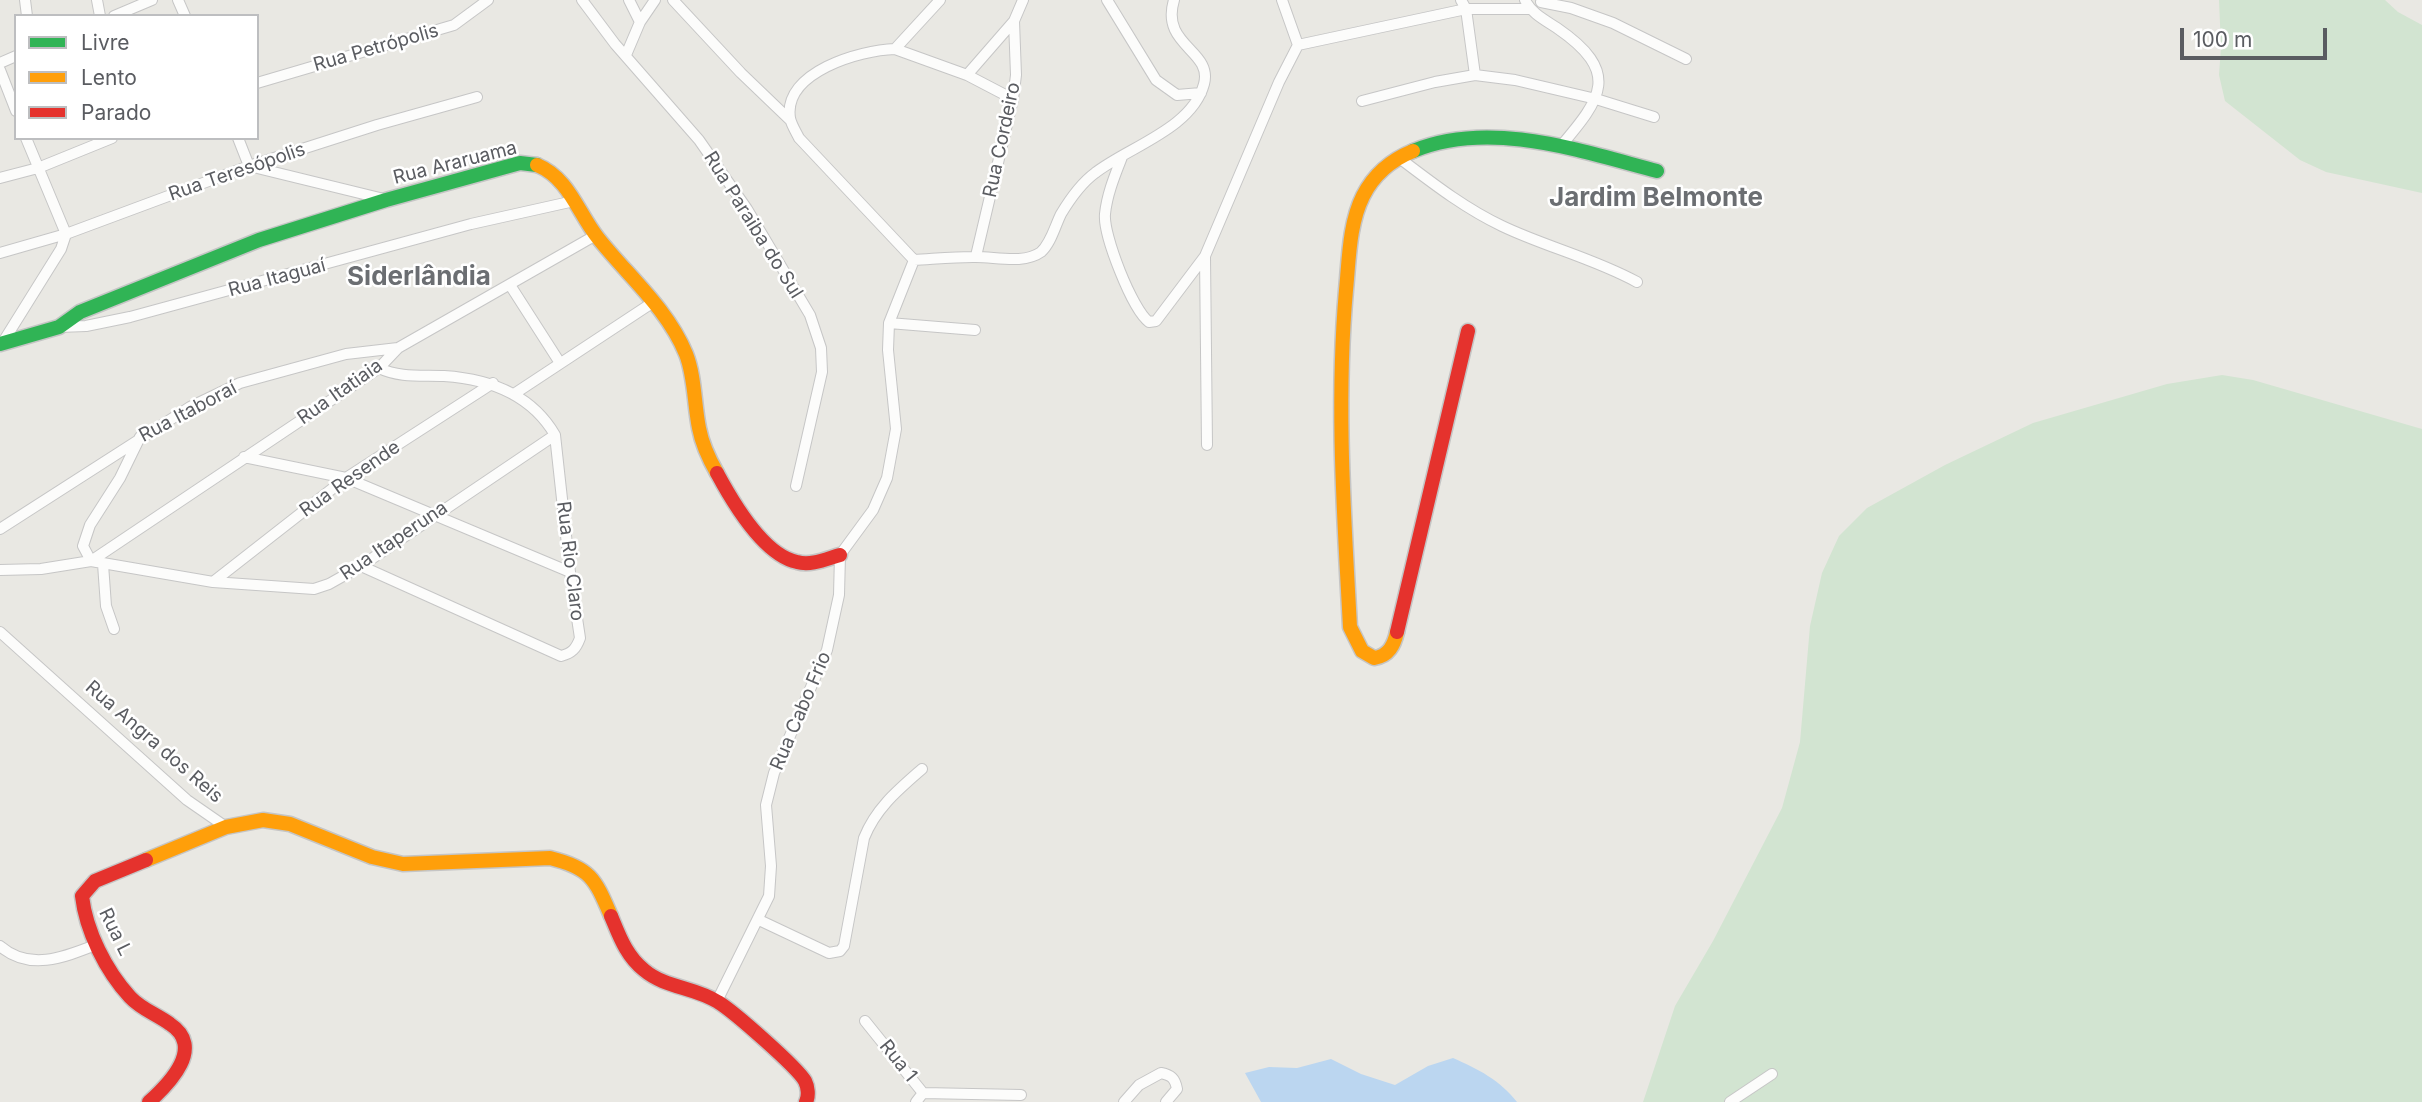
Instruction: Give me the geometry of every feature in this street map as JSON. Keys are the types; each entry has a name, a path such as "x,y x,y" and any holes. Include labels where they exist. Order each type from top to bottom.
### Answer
{"street":[{"path":"119,14 152,0"},
{"name":"Rua Petrópolis","path":"259,82 454,25 488,0"},
{"name":"Rua Paraiba do Sul","path":"582,0 615,44 699,140 747,209 810,316 821,348 822,372 796,486"},
{"path":"629,0 640,22"},
{"path":"626,55 640,22 654,0"},
{"path":"673,0 741,73 790,120 799,138 914,260"},
{"path":"895,49 940,0"},
{"name":"Rua Cordeiro","path":"967,75 1014,22 1023,0"},
{"path":"1107,0 1156,80 1177,95 1201,93"},
{"path":"914,260 976,256 1027,258 1041,251 1076,191 1095,173 1178,121 1201,93 1205,73 1202,63 1176,34 1171,22 1174,0"},
{"path":"1122,157 1109,191 1104,217 1111,246 1142,317 1156,321 1205,256 1279,82 1298,45 1282,0"},
{"path":"1298,45 1464,4 1527,5 1542,1 1613,23 1686,59"},
{"path":"1464,4 1475,75"},
{"path":"1527,5 1573,39 1595,67 1599,84 1596,99 1560,148"},
{"name":"Rua Cordeiro","path":"976,256 1013,99 1016,75 1014,22"},
{"path":"790,120 790,103 795,89 807,78 847,58 875,50 895,49 967,75 1013,99"},
{"path":"0,70 14,106"},
{"path":"1362,101 1435,82 1475,75 1515,80 1596,99 1654,117"},
{"name":"Rua Teresópolis","path":"0,253 66,234 249,166 377,125 477,97"},
{"path":"1468,331 1394,644 1389,653 1380,658 1371,657 1360,651 1353,641 1350,627 1340,410 1343,316 1353,228 1362,198 1381,171 1398,157 1436,143 1462,138 1493,138 1560,148 1657,171"},
{"path":"2,343 61,249 66,234 27,140"},
{"path":"0,178 38,168 107,140"},
{"path":"239,140 249,166 386,200"},
{"path":"1398,157 1440,189 1500,225 1607,266 1637,282"},
{"name":"Rua Araruama","path":"2,343 59,327 80,312 259,240 386,200 520,163 539,164 555,175 596,235 654,301 685,352 694,383 696,416 702,441 729,497 777,553 793,562 808,563 840,555"},
{"name":"Rua Itaguaí","path":"59,327 86,326 131,317 471,224 575,201"},
{"name":"Rua Itatiaia","path":"92,561 379,368 398,348 596,235"},
{"path":"1205,256 1207,445"},
{"path":"840,555 873,510 887,478 896,429 888,350 889,323 914,260"},
{"path":"510,285 560,363"},
{"path":"514,394 654,301"},
{"path":"889,323 975,330"},
{"name":"Rua Itaboraí","path":"0,529 140,437 190,407 240,383 346,354 398,348"},
{"path":"379,368 400,375 445,376 493,383 531,405 547,421 555,435"},
{"name":"Rua Resende","path":"213,582 346,478 493,383"},
{"name":"Rua Itaperuna","path":"0,569 41,569 92,561 213,582 314,589 329,584 361,566 555,435"},
{"name":"Rua Rio Claro","path":"361,566 561,656 570,653 580,638 555,435"},
{"path":"92,561 83,546 90,525 120,478 140,437"},
{"path":"244,457 346,478 570,572"},
{"name":"Rua Cabo Frio","path":"717,1001 769,896 771,866 766,805 774,773 827,650 839,595 840,555"},
{"path":"103,564 106,606 114,629"},
{"name":"Rua Angra dos Reis","path":"0,632 187,800 226,827 263,820 290,824 372,857 403,864 550,858 571,863 587,873 600,891 626,951 643,970 661,981 717,1001 795,1068 806,1083 806,1102"},
{"path":"759,920 828,953 840,951 844,946 864,838 871,822 881,806 922,769"},
{"name":"Rua L","path":"149,1102 174,1077 181,1065 185,1052 184,1040 177,1029 135,1003 125,993 81,906 82,896 86,888 95,881 226,827"},
{"path":"0,946 20,958 34,962 50,960 98,944"},
{"name":"Rua 1","path":"865,1021 923,1093 916,1102"},
{"path":"1124,1102 1139,1086 1161,1073 1169,1074 1175,1080 1177,1089 1166,1102"},
{"path":"1730,1102 1772,1074"},
{"path":"923,1093 1021,1095"}],"green space":[{"path":"2219,0 2385,0 2398,12 2422,25 2422,193 2326,172 2300,160 2225,101 2219,75"},
{"path":"2222,375 2253,380 2422,429 2422,1102 1643,1102 1675,1006 1713,941 1782,808 1800,742 1810,626 1822,573 1839,536 1867,508 1945,465 2033,423 2167,384"}],"water":[{"path":"1453,1058 1488,1076 1517,1102 1261,1102 1245,1073 1269,1067 1297,1068 1331,1059 1361,1074 1395,1085 1428,1066"}],"traffic: fast":[{"path":"1413,151 1442,142 1504,138 1567,147 1657,171"},
{"path":"0,344 59,327 80,312 259,240 386,200 520,163 537,165"}],"traffic: slow":[{"path":"1397,632 1390,649 1384,655 1374,658 1362,651 1350,627 1342,459 1343,332 1349,254 1358,207 1367,188 1378,174 1390,163 1413,151"},
{"path":"537,165 557,178 565,187 598,238 658,307 678,337 691,372 702,440 717,473"},
{"path":"146,860 226,827 263,820 290,824 372,857 403,864 550,858 575,866 590,877 611,916"}],"traffic: jam":[{"path":"1397,632 1468,331"},
{"path":"717,473 750,525 772,549 784,557 808,563 840,555"},
{"path":"146,860 95,881 82,896 98,950 121,987 134,1001 170,1024 180,1033 184,1043 184,1054 174,1075 149,1102"},
{"path":"611,916 628,952 644,970 661,980 718,1002 778,1052 805,1081 808,1092 806,1102"}],"district":[{"name":"Jardim Belmonte","path":"1656,198"},
{"name":"Siderlândia","path":"419,277"}]}
